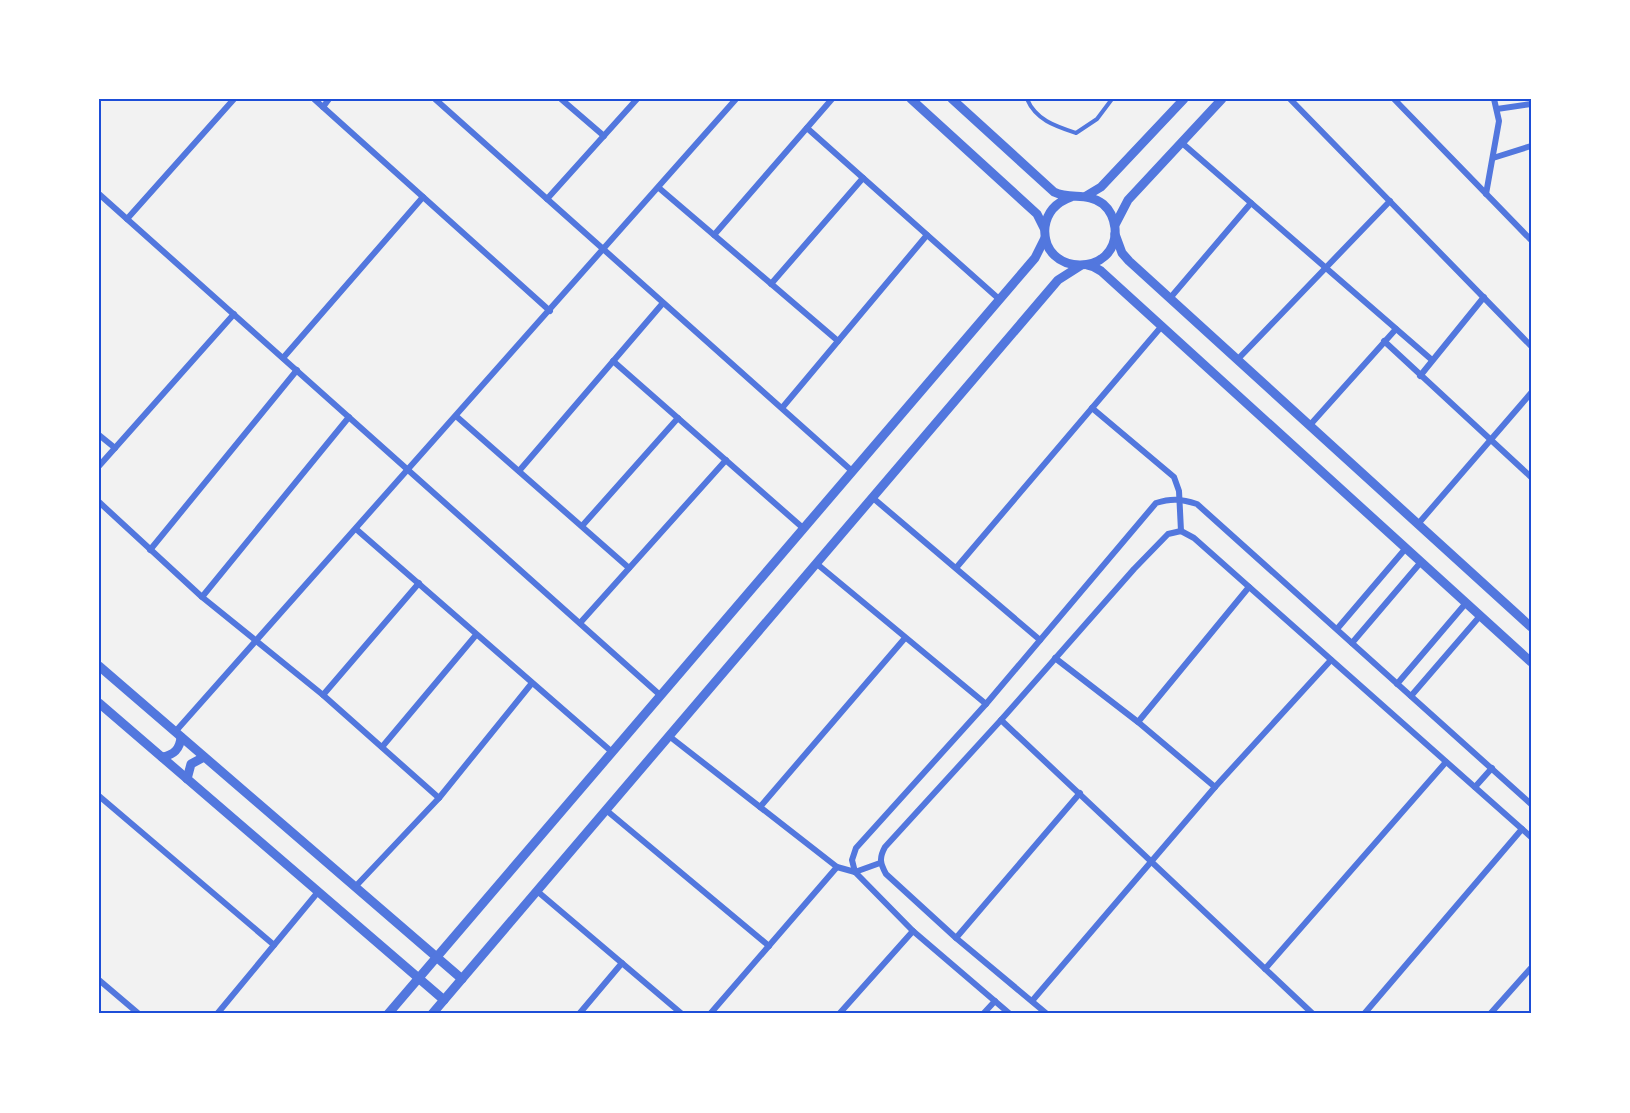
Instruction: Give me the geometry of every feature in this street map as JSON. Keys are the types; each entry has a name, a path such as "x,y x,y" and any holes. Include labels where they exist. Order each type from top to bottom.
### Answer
{"street":[{"path":"127,219 234,99"},
{"path":"314,99 550,310"},
{"path":"323,107 329,99"},
{"path":"435,99 852,471"},
{"path":"561,99 604,136"},
{"path":"547,199 637,99"},
{"path":"178,735 257,640 659,188 735,99"},
{"path":"714,235 831,99"},
{"path":"911,99 1037,214 1054,255 1071,265 1094,267 1101,271 1531,662"},
{"path":"952,99 1051,189 1062,196 1086,196 1105,206 1111,215 1118,244 1129,261 1418,524 1529,621"},
{"path":"1086,196 1101,187 1184,99"},
{"path":"432,1014 1058,280 1098,261 1106,254 1112,245 1115,230 1128,200 1222,99"},
{"path":"1290,99 1531,346"},
{"path":"1394,99 1531,240"},
{"path":"1486,194 1499,121 1494,99"},
{"path":"1497,109 1531,104"},
{"path":"807,128 999,299"},
{"path":"1182,143 1432,360"},
{"path":"1492,158 1531,146"},
{"path":"771,284 863,178"},
{"path":"659,188 838,341"},
{"path":"99,194 660,695"},
{"path":"283,358 423,197"},
{"path":"387,1014 1040,252 1050,213 1055,206 1071,197"},
{"path":"1238,359 1390,201"},
{"path":"1171,297 1251,203"},
{"path":"782,408 927,235"},
{"path":"1420,376 1484,297"},
{"path":"519,471 663,303"},
{"path":"99,466 234,314"},
{"path":"956,568 1161,327"},
{"path":"1310,425 1395,329"},
{"path":"1384,341 1531,477"},
{"path":"613,361 803,528"},
{"path":"150,550 297,370"},
{"path":"1418,524 1531,393"},
{"path":"1092,408 1174,477 1178,483 1181,531"},
{"path":"456,416 629,568"},
{"path":"202,597 349,417"},
{"path":"582,526 678,418"},
{"path":"99,435 115,448"},
{"path":"580,623 726,460"},
{"path":"873,498 1040,640"},
{"path":"855,872 852,860 856,848 986,704 1156,503 1179,498 1197,504 1531,804"},
{"path":"99,502 202,597 323,695 439,798"},
{"path":"356,529 612,752"},
{"path":"1047,1014 956,938 886,874 880,863 885,847 1134,569 1171,533 1181,531 1194,538 1531,837"},
{"path":"1337,629 1406,548"},
{"path":"1352,643 1421,562"},
{"path":"817,564 986,704"},
{"path":"323,695 419,583"},
{"path":"1138,722 1249,587"},
{"path":"1397,684 1466,603"},
{"path":"1411,696 1480,616"},
{"path":"382,747 476,635"},
{"path":"760,807 905,638"},
{"path":"1055,658 1138,722 1215,787"},
{"path":"1032,1001 1215,787 1331,660"},
{"path":"99,666 462,979"},
{"path":"355,888 439,798 532,683"},
{"path":"100,706 444,1000"},
{"path":"1001,720 1313,1014"},
{"path":"162,758 174,753 180,743 178,735"},
{"path":"669,736 837,867 855,872 914,931 1010,1014"},
{"path":"187,779 191,764 196,759 204,757"},
{"path":"1265,969 1446,762"},
{"path":"1475,787 1492,768"},
{"path":"956,938 1080,793"},
{"path":"99,796 274,945"},
{"path":"606,810 769,946"},
{"path":"1364,1014 1522,829"},
{"path":"855,872 880,863"},
{"path":"710,1014 837,867"},
{"path":"537,891 682,1014"},
{"path":"217,1014 318,892"},
{"path":"839,1014 914,931"},
{"path":"579,1014 622,963"},
{"path":"1490,1014 1531,968"},
{"path":"99,980 139,1014"},
{"path":"983,1014 995,1001"}],"lane":[{"path":"1027,99 1031,109 1050,125 1076,133 1096,119 1112,99"}]}
